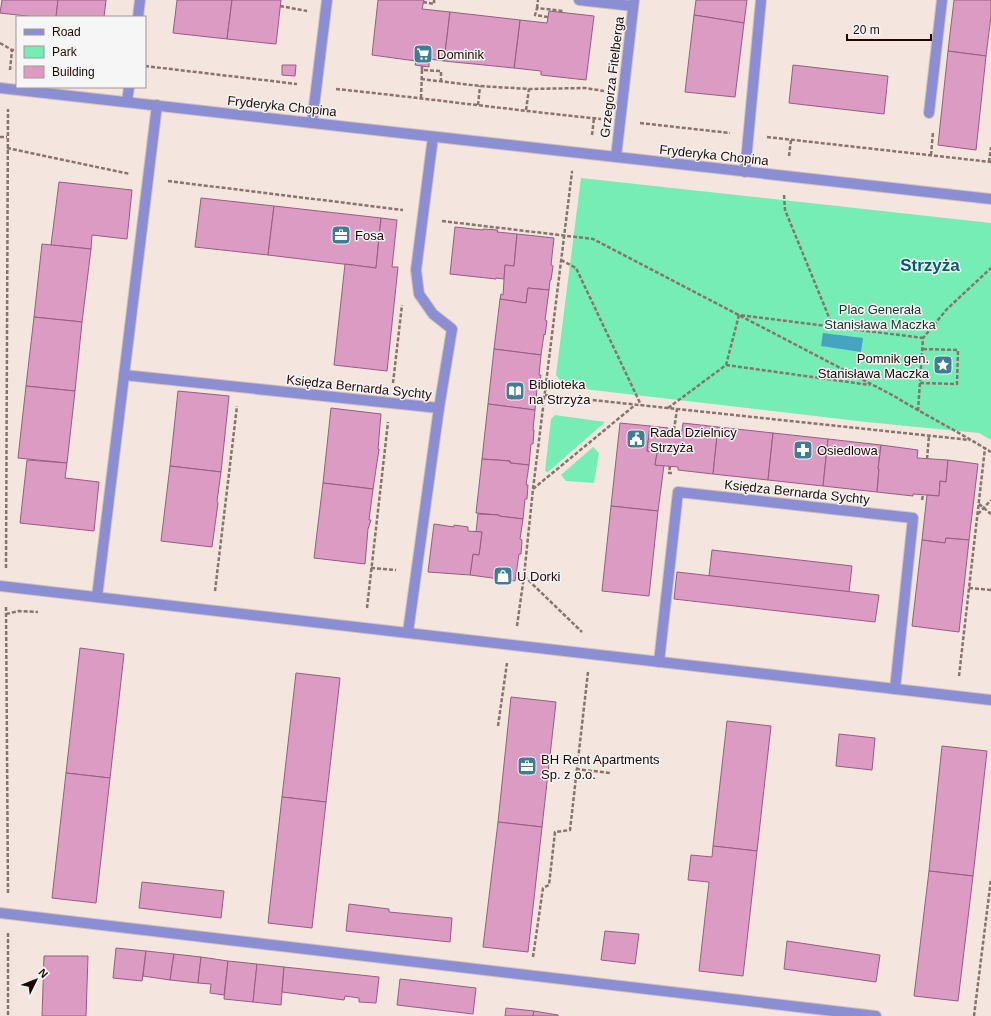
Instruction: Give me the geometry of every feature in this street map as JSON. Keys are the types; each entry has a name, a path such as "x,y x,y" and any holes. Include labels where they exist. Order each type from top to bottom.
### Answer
{"street":[{"path":"138,16 140,0"},
{"path":"312,123 327,0"},
{"path":"579,0 634,3"},
{"path":"746,172 761,0"},
{"path":"929,113 942,0"},
{"name":"Grzegorza Fitelberga","path":"616,157 634,3"},
{"name":"Fryderyka Chopina","path":"0,88 991,199"},
{"path":"127,102 129,88"},
{"path":"97,597 157,106"},
{"path":"433,137 416,270 419,294 432,314 452,329 439,408"},
{"name":"Księdza Bernarda Sychty","path":"124,375 439,408 408,632"},
{"name":"Księdza Bernarda Sychty","path":"660,662 678,492 913,518 895,689"},
{"path":"3,586 991,700"},
{"path":"4,913 876,1016"}],"path":[{"path":"423,2 434,4 434,0"},
{"path":"538,0 535,15 548,17"},
{"path":"280,6 325,14"},
{"path":"537,8 568,12"},
{"path":"0,43 12,50 16,50"},
{"path":"146,66 317,87 990,162 991,147"},
{"path":"421,98 422,68 441,71 441,81"},
{"path":"421,79 480,86 529,89 585,88 604,91"},
{"path":"478,105 480,86"},
{"path":"526,110 529,89"},
{"path":"7,115 3,586 4,913 8,1016"},
{"path":"0,137 7,137"},
{"path":"7,148 148,178 412,211 430,219 593,239 894,396 991,452"},
{"path":"514,645 524,576 533,489 572,172"},
{"path":"784,195 786,210 833,327"},
{"path":"561,260 576,268 642,405"},
{"path":"918,411 923,338 947,309 991,268"},
{"path":"739,315 923,338"},
{"path":"668,408 726,365 739,315"},
{"path":"920,383 957,384 958,350 922,349"},
{"path":"726,365 872,385"},
{"path":"215,591 239,387"},
{"path":"545,395 973,441"},
{"path":"533,489 635,404"},
{"path":"674,430 677,409"},
{"path":"927,459 929,436"},
{"path":"956,696 985,448"},
{"path":"978,514 991,500"},
{"path":"979,504 991,514"},
{"path":"371,568 416,572"},
{"path":"524,576 583,633"},
{"path":"969,588 991,590"},
{"path":"498,726 507,663"},
{"path":"531,975 543,888 549,885 555,832 570,830 588,672"},
{"path":"576,769 610,773"},
{"path":"974,1016 991,879"}],"green space":[{"name":"Plac Generała Stanisława Maczka","path":"581,178 991,223 991,440 979,433 866,422 567,387 556,375"},
{"path":"555,415 605,422 548,472 545,471 551,419"},
{"path":"593,447 599,453 594,483 566,481 561,475"}],"water":[{"path":"823,333 863,338 861,352 821,346"}],"building":[{"path":"2,0 58,0 56,16 27,16 0,13"},
{"path":"58,0 106,0 104,16 56,16"},
{"path":"177,0 232,0 227,39 173,33"},
{"path":"232,0 281,0 276,44 227,39"},
{"path":"378,0 424,0 422,9 450,12 444,61 429,59 429,67 415,65 416,61 372,55"},
{"path":"696,0 747,0 744,23 694,15"},
{"path":"954,0 991,0 991,16 986,56 948,51"},
{"path":"549,11 594,16 586,80 541,75 541,71 514,68 520,20 547,23"},
{"path":"450,12 520,20 514,68 444,61"},
{"path":"694,15 744,23 735,97 685,92"},
{"path":"948,51 986,56 976,150 938,145"},
{"path":"282,65 296,65 295,76 282,75"},
{"path":"793,65 888,76 884,114 789,103"},
{"path":"59,182 132,190 127,239 92,235 91,249 51,245"},
{"path":"201,198 274,206 268,255 195,247"},
{"path":"274,206 381,218 376,268 268,255"},
{"path":"381,218 397,220 392,267 398,267 387,371 334,365 345,264 376,268"},
{"path":"455,227 498,230 497,232 517,234 514,266 505,265 504,279 450,274"},
{"path":"517,234 554,238 551,265 553,266 549,290 528,288 526,303 500,299 501,294 503,295 505,265 514,266"},
{"path":"42,244 91,249 82,322 34,317"},
{"path":"528,288 549,290 545,320 547,321 541,355 494,349 500,299 526,303"},
{"path":"34,317 82,322 75,391 26,386"},
{"path":"494,349 541,355 539,375 541,375 539,390 537,389 535,410 488,404"},
{"path":"26,386 75,391 67,463 18,458"},
{"path":"178,391 229,396 221,472 170,466"},
{"path":"488,404 535,410 533,444 531,444 529,465 510,463 510,461 482,459"},
{"path":"331,408 381,414 379,449 373,489 323,483"},
{"path":"620,423 650,426 647,451 657,453 655,465 664,465 658,511 611,506"},
{"path":"683,423 718,427 713,474 678,470 678,467 655,465 657,453 647,451 650,426 682,431"},
{"path":"718,427 773,433 768,480 713,474"},
{"path":"773,433 828,439 823,486 768,480"},
{"path":"828,439 881,445 877,492 823,486"},
{"path":"881,445 918,450 917,458 948,460 946,482 940,481 939,496 913,494 913,496 877,492"},
{"path":"482,459 510,461 510,463 529,465 526,485 528,485 527,499 525,499 523,519 476,513"},
{"path":"27,460 67,463 65,478 99,482 94,531 20,523"},
{"path":"948,460 978,464 969,540 946,538 945,543 922,540 927,495 939,496 940,481 946,482"},
{"path":"170,466 221,472 212,547 161,541"},
{"path":"323,483 373,489 369,520 371,520 368,529 365,564 314,558"},
{"path":"611,506 658,511 649,596 602,591"},
{"path":"478,514 499,515 523,519 520,539 522,540 521,554 519,554 515,581 470,575 473,554 479,555 482,532 476,532"},
{"path":"434,524 454,527 454,525 468,527 468,531 482,532 479,555 473,554 470,575 428,572"},
{"path":"946,538 969,540 959,632 912,626 922,540 945,543"},
{"path":"712,550 852,566 849,592 709,576"},
{"path":"677,572 879,595 875,622 674,599"},
{"path":"80,648 124,654 110,778 66,773"},
{"path":"296,673 340,678 326,802 282,797"},
{"path":"511,697 556,702 542,827 498,822"},
{"path":"727,721 771,726 757,851 713,846"},
{"path":"839,734 875,738 872,770 836,766"},
{"path":"942,746 987,751 973,876 929,871"},
{"path":"66,773 110,778 96,903 52,898"},
{"path":"282,797 326,802 312,928 268,923"},
{"path":"498,822 542,827 528,952 483,947"},
{"path":"713,846 757,851 743,976 699,971 709,882 688,880 691,855 712,857"},
{"path":"929,871 973,876 958,1001 914,996"},
{"path":"142,882 224,891 221,918 139,908"},
{"path":"349,904 389,909 389,912 452,918 450,942 346,931"},
{"path":"605,931 639,934 635,964 601,960"},
{"path":"787,941 880,955 876,982 784,969"},
{"path":"116,948 146,951 142,981 113,978"},
{"path":"146,951 174,954 170,980 143,976"},
{"path":"174,954 201,957 198,983 170,980"},
{"path":"44,956 88,956 86,1016 42,1016"},
{"path":"201,957 228,961 224,995 210,993 211,984 198,983"},
{"path":"228,961 257,964 253,1002 224,999"},
{"path":"257,964 284,967 281,1005 253,1002"},
{"path":"284,967 379,977 376,1003 359,1002 359,998 345,996 344,1000 282,992"},
{"path":"400,979 476,988 473,1014 397,1005"},
{"path":"506,1008 534,1011 533,1016 505,1016"},
{"path":"534,1011 558,1015 558,1016 533,1016"}],"place":[{"name":"Dominik","path":"423,54"},
{"name":"Fosa","path":"341,235"},
{"name":"Pomnik gen. Stanisława Maczka","path":"943,365"},
{"name":"Biblioteka na Strzyża","path":"515,391"},
{"name":"Rada Dzielnicy Strzyża","path":"636,439"},
{"name":"Osiedlowa","path":"803,450"},
{"name":"U Dorki","path":"503,576"},
{"name":"BH Rent Apartments Sp. z o.o.","path":"527,766"}],"district":[{"name":"Strzyża","path":"930,265"}]}
